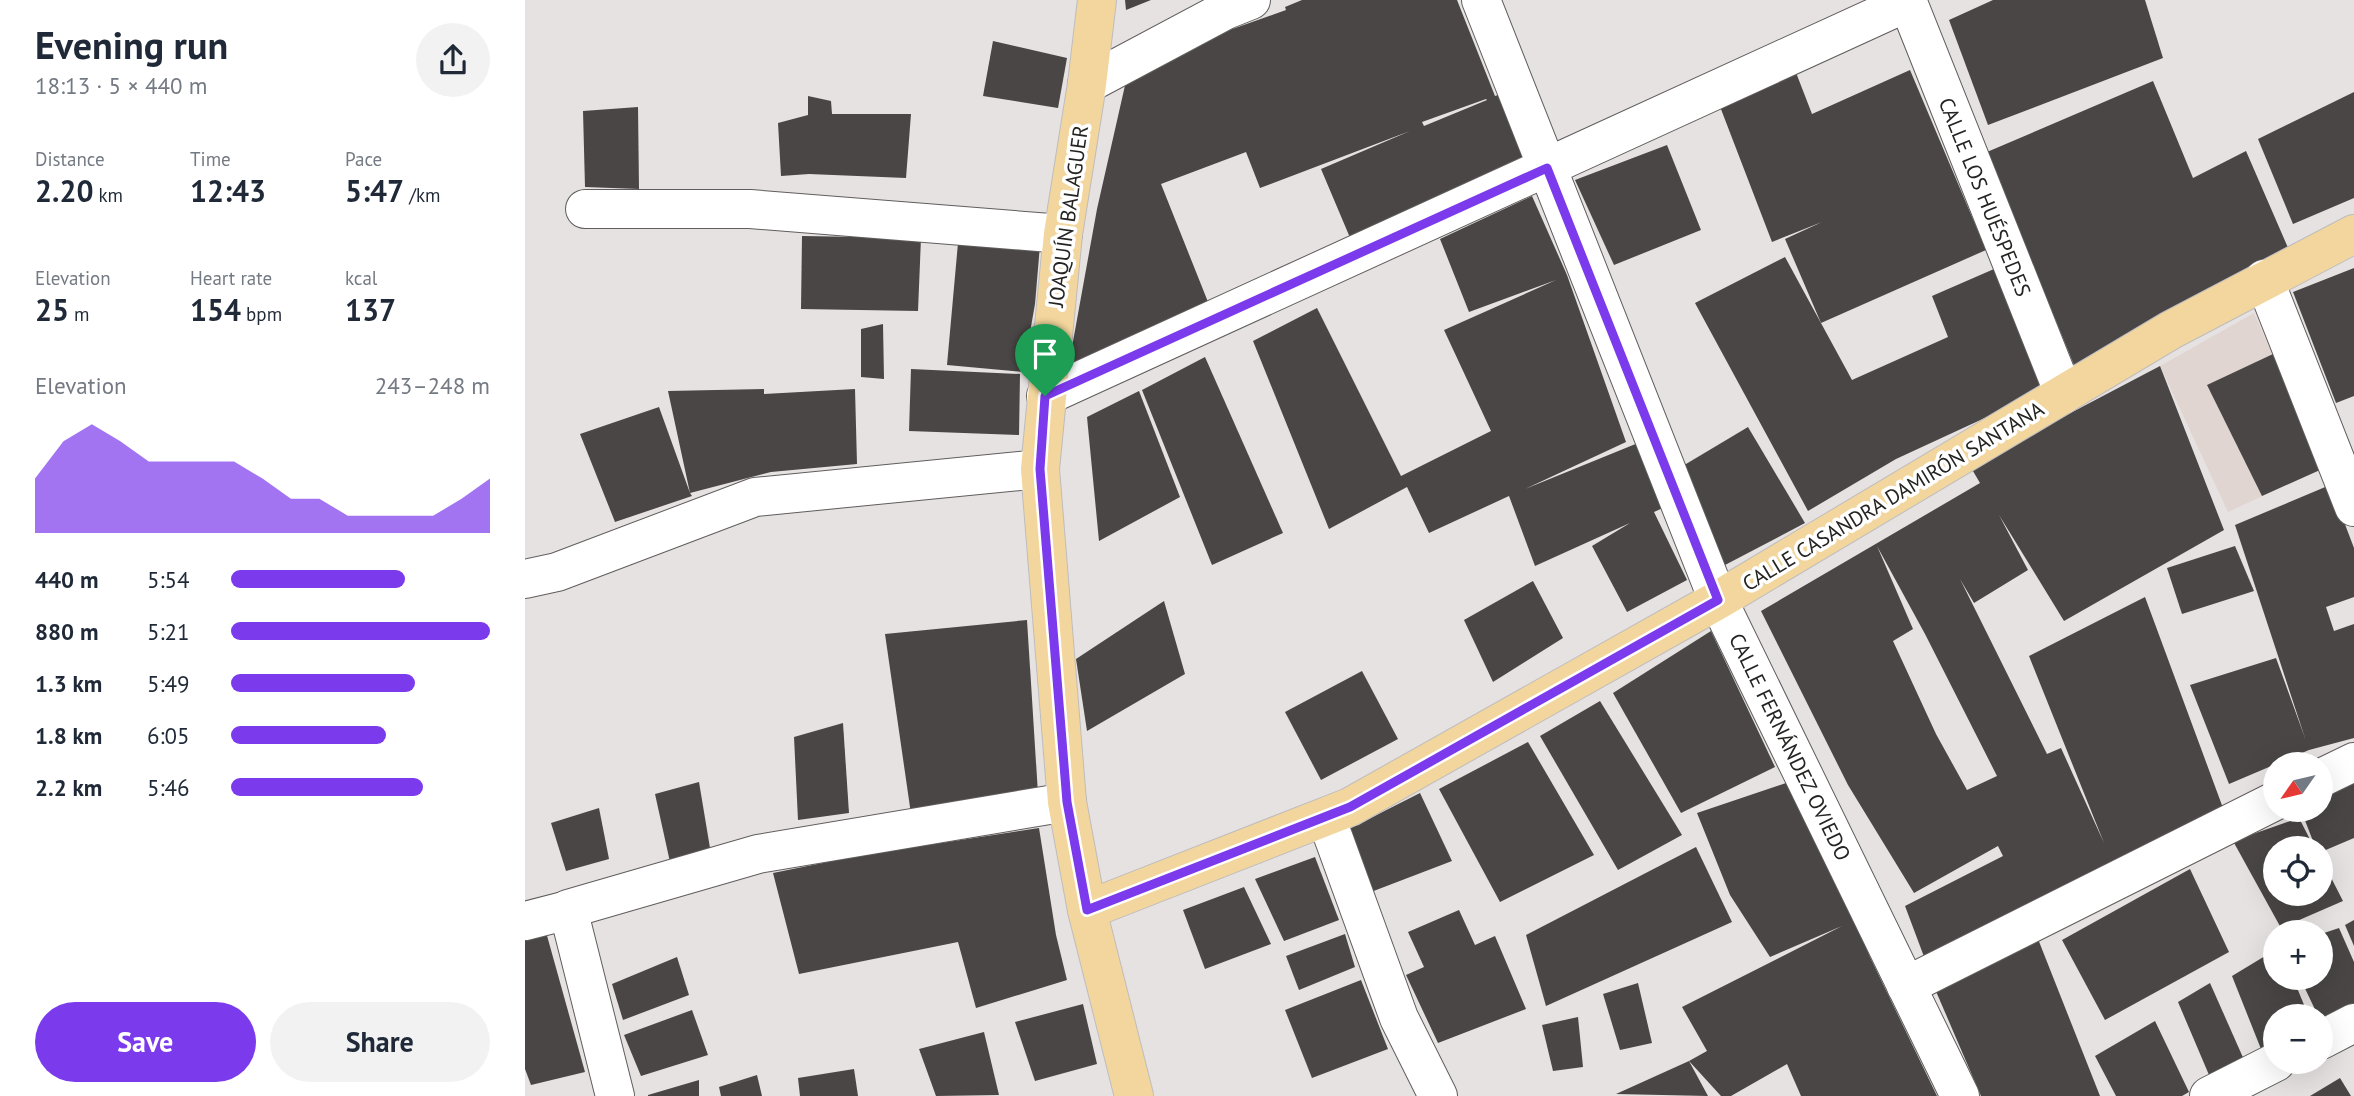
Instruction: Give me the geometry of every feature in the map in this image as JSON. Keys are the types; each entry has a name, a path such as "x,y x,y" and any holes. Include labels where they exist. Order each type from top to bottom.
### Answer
{"main road":[{"name":"JOAQUÍN BALAGUER","path":"1097,0 1087,84 1062,234 1040,469 1067,802 1087,910 1132,1096"},
{"name":"CALLE CASANDRA DAMIRÓN SANTANA","path":"1087,910 1326,817 1418,770 1718,600 2171,330 2354,234"}],"street":[{"path":"1087,84 1226,10 1251,0"},
{"name":"CALLE FERNÁNDEZ OVIEDO","path":"1481,0 1718,600 1960,1096"},
{"path":"1045,396 1907,1"},
{"name":"CALLE LOS HUÉSPEDES","path":"1907,1 2064,394"},
{"path":"585,209 750,209 1062,234"},
{"path":"2264,279 2354,507"},
{"path":"525,579 557,572 754,497 1040,469"},
{"path":"2333,772 2354,762"},
{"path":"525,921 758,854 1067,802"},
{"path":"1906,986 2263,807"},
{"path":"1326,817 1399,1018 1438,1096"},
{"path":"572,909 568,909 615,1096"},
{"path":"2333,1034 2354,1023"},
{"path":"2209,1096 2263,1069"}],"shaded area":[{"path":"2254,313 2323,468 2228,512 2160,366"}],"building":[{"path":"1125,0 1151,0 1126,10"},
{"path":"1302,0 1457,0 1495,96 1498,95 1530,159 1351,240 1321,169 1410,131 1260,188 1246,152 1161,184 1210,307 1068,369 1097,209 1126,81 1204,39 1286,10 1285,7","holes":["1486,99 1424,126 1422,122"]},
{"path":"1993,0 2145,0 2163,58 1988,125 1949,20"},
{"path":"993,41 1067,58 1058,108 983,96"},
{"path":"1795,70 1812,114 1910,70 1986,250 1821,323 1785,239 1822,222 1772,242 1719,104"},
{"path":"2153,81 2193,178 2246,151 2289,250 2076,370 1987,152"},
{"path":"2354,92 2354,198 2293,224 2258,139"},
{"path":"808,96 831,101 832,114 911,114 906,178 809,174 781,176 778,123 808,115"},
{"path":"638,107 639,189 585,187 583,111"},
{"path":"1667,145 1701,230 1614,265 1575,180"},
{"path":"1532,196 1567,275 1626,442 1525,489 1638,443 1665,507 1654,512 1687,580 1627,612 1592,546 1630,523 1535,566 1509,496 1429,533 1407,487 1329,529 1253,341 1317,308 1401,476 1491,431 1444,330 1556,280 1469,312 1440,239"},
{"path":"802,236 921,238 918,311 801,309"},
{"path":"958,243 1040,245 1035,304 1023,372 947,365"},
{"path":"1785,257 1852,380 1948,337 1932,296 1994,269 2043,391 1896,459 1808,511 1695,303"},
{"path":"2354,268 2354,396 2336,403 2293,292"},
{"path":"883,324 884,379 861,377 861,329"},
{"path":"2273,354 2320,470 2262,496 2207,385"},
{"path":"1205,357 1283,533 1212,565 1142,390"},
{"path":"2160,366 2224,530 2064,621 1999,515 2028,570 1974,603 1960,579 2047,754 2061,748 2104,843 2029,656 2145,597 2223,808 2112,861 2115,867 1926,962 1905,906 2003,856 1998,846 1914,893 1848,785 1761,611 1980,483 1970,466","holes":["1877,546 1997,776 1967,790 1936,734 1893,641 1913,629"]},
{"path":"911,369 1020,374 1019,435 909,431"},
{"path":"764,389 764,394 855,389 857,464 771,472 690,493 668,391"},
{"path":"1139,391 1180,497 1099,541 1087,417"},
{"path":"659,407 692,496 615,522 580,434"},
{"path":"1748,427 1805,523 1725,565 1681,467"},
{"path":"2330,485 2354,548 2354,597 2326,607 2334,631 2354,624 2354,738 2304,752 2263,752 2263,770 2229,784 2190,685 2276,658 2305,738 2235,525"},
{"path":"2235,546 2254,591 2182,614 2167,568"},
{"path":"1533,581 1563,638 1493,682 1464,620"},
{"path":"1164,601 1185,674 1087,731 1076,659"},
{"path":"1027,620 1038,794 911,814 885,634"},
{"path":"1711,631 1775,767 1681,813 1613,693"},
{"path":"1362,671 1398,739 1321,780 1285,712"},
{"path":"1600,701 1682,835 1618,870 1540,736"},
{"path":"843,723 849,813 798,820 794,737"},
{"path":"1528,742 1594,855 1500,902 1439,789"},
{"path":"2354,777 2354,838 2333,847 2333,836 2311,836 2306,822 2333,822 2333,788"},
{"path":"699,782 711,854 670,862 655,794"},
{"path":"1789,782 1827,855 1870,957 1937,1096 1801,1096 1787,1064 1731,1096 1721,1096 1689,1061 1707,1051 1682,1007 1842,926 1770,957 1730,895 1697,813"},
{"path":"1420,793 1452,861 1371,892 1347,830"},
{"path":"599,808 609,859 566,871 551,823"},
{"path":"2288,822 2301,822 2308,836 2263,836 2263,895 2233,841"},
{"path":"1039,828 1056,935 1067,980 976,1008 958,942 799,974 773,873 862,855"},
{"path":"1696,847 1732,922 1546,1006 1526,935"},
{"path":"1315,857 1339,920 1284,941 1255,879"},
{"path":"2190,869 2229,952 2105,1020 2062,940"},
{"path":"2333,881 2343,901 2333,905"},
{"path":"1244,887 1271,944 1205,969 1183,910"},
{"path":"2269,906 2332,906 2299,920 2277,920"},
{"path":"1459,910 1475,945 1495,936 1526,1009 1438,1043 1406,975 1424,967 1408,932"},
{"path":"2354,920 2354,946 2345,925"},
{"path":"2339,928 2354,962 2354,1006 2333,1016 2333,1004 2312,1004 2306,990 2333,990 2333,930"},
{"path":"546,932 585,1072 531,1085 525,1069 525,937"},
{"path":"1345,934 1355,967 1299,990 1286,956"},
{"path":"2038,939 2100,1096 1981,1096 1935,989"},
{"path":"677,957 689,995 623,1020 612,984"},
{"path":"2263,957 2263,990 2298,990 2304,1004 2263,1004 2261,1049 2232,976"},
{"path":"1361,980 1388,1049 1312,1078 1285,1010"},
{"path":"1638,983 1652,1043 1620,1050 1603,994"},
{"path":"2210,983 2245,1062 2212,1082 2178,1002"},
{"path":"1083,1004 1097,1064 1035,1081 1015,1022"},
{"path":"692,1010 708,1055 641,1076 624,1035"},
{"path":"1578,1017 1583,1067 1553,1071 1542,1025"},
{"path":"2155,1021 2189,1092 2182,1096 2116,1096 2095,1056"},
{"path":"984,1032 999,1095 936,1096 919,1049"},
{"path":"1689,1061 1708,1096 1616,1094"},
{"path":"854,1069 858,1096 800,1096 798,1078"},
{"path":"757,1075 762,1096 721,1096 719,1087"},
{"path":"2340,1078 2351,1096 2310,1096"},
{"path":"699,1080 699,1096 648,1096 648,1095"}],"route":[{"path":"1547,168 1718,600 1350,807 1286,835 1087,910 1067,802 1040,469 1045,396 1547,168"}]}
